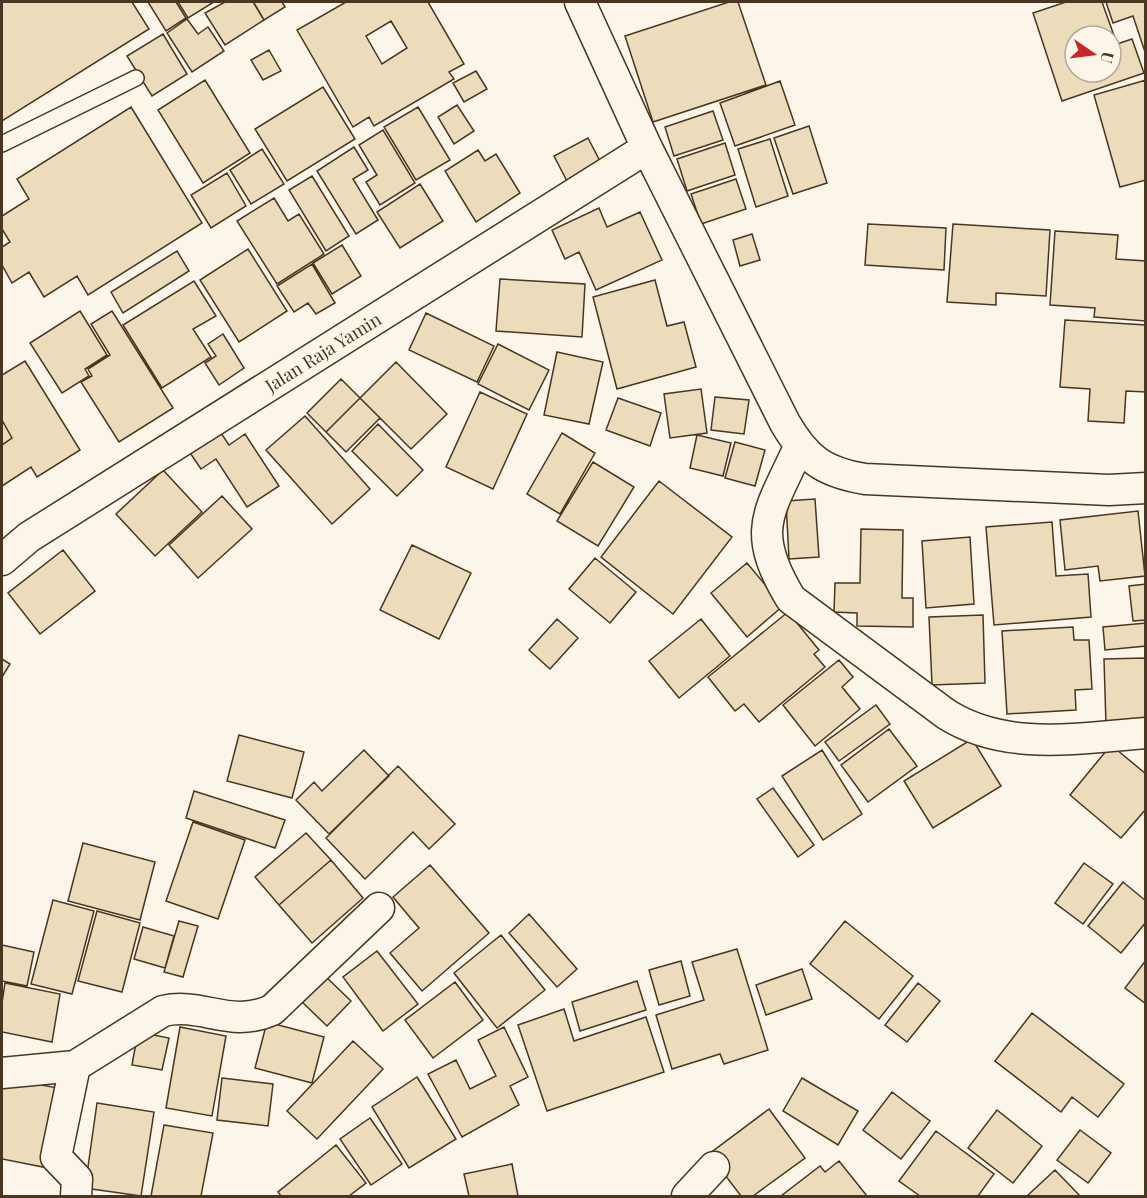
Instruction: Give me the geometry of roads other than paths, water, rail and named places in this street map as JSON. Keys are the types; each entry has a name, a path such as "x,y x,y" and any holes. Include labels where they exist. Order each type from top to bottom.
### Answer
{"street":[{"path":"580,2 647,148 799,447 820,466 843,475 865,479 1109,490 1146,488"},
{"name":"Jalan Raja Yamin","path":"2,560 29,537 647,148"},
{"path":"799,447 770,510 765,531 778,578 791,599 946,714 988,735 1046,740 1146,733"},
{"path":"2,1073 75,1066 163,1011 178,1008 241,1019 258,1017 272,1010 379,908"},
{"path":"75,1066 56,1157 77,1179 76,1197"},
{"path":"687,1197 714,1167"}],"lane":[{"path":"2,144 136,78"}]}
